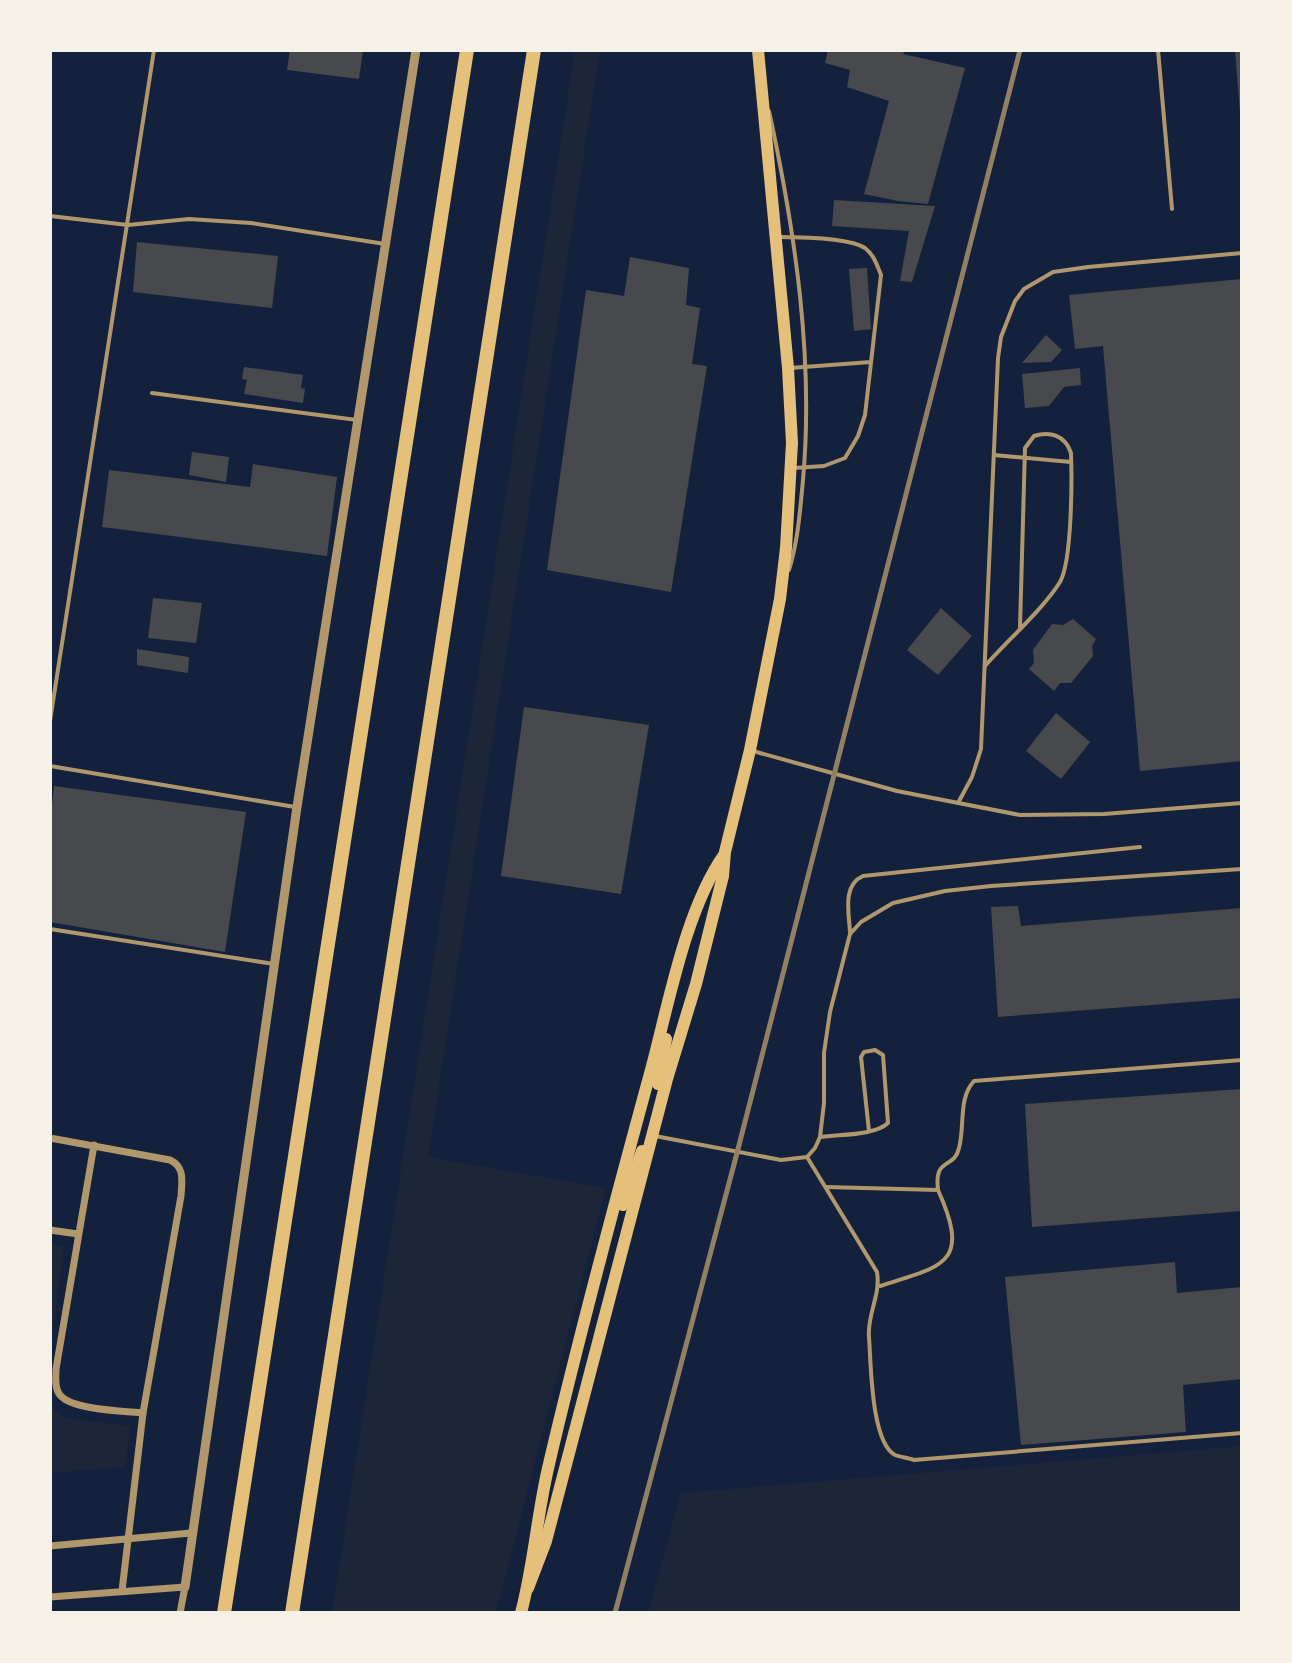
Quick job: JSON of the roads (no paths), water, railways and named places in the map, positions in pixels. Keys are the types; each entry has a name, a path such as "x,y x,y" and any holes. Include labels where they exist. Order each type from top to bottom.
{"highway":[{"path":"224,1613 467,50"},
{"path":"292,1613 534,50"}],"main road":[{"path":"521,1613 546,1541 652,1135 696,984 723,876 725,852 750,750 780,599 797,468 792,443 788,368 758,50"},
{"path":"528,1588 541,1499 592,1291 672,992 702,893 725,852"},
{"path":"592,1291 610,1251 636,1165 652,1135 672,992"}],"street":[{"path":"180,1613 297,807 416,50"},
{"path":"50,1138 170,1160 180,1167 181,1196 143,1413 122,1591"},
{"path":"94,1145 56,1369 59,1394 75,1404 143,1413"},
{"path":"50,1230 78,1234"},
{"path":"50,1546 191,1533"},
{"path":"50,1597 185,1587"}],"lane":[{"path":"50,721 154,50"},
{"path":"1158,50 1172,209"},
{"path":"760,67 791,237 804,367 797,468 824,466 845,458 858,436 865,415 881,275 875,259 864,248 847,243 791,237 776,237"},
{"path":"50,216 128,225 189,219 251,223 387,244"},
{"path":"958,803 972,777 981,749 1001,337 1015,301 1024,289 1053,272 1242,253"},
{"path":"788,368 871,362"},
{"path":"152,393 359,420"},
{"path":"985,666 1053,592 1064,574 1071,462 1069,446 1056,435 1034,436 1028,441 1023,457 1020,627"},
{"path":"993,455 1071,462"},
{"path":"750,750 897,791 1020,815 1242,803"},
{"path":"50,766 297,807"},
{"path":"652,1135 772,1159 807,1157 815,1148 820,1137 824,1103 824,1053 830,1012 850,934 849,890 852,883 863,876 1140,847"},
{"path":"850,934 861,922 893,903 945,891 1242,869"},
{"path":"50,929 276,964"},
{"path":"820,1137 869,1131 882,1129 888,1123 883,1055 875,1050 864,1052 861,1057 869,1131"},
{"path":"879,1286 935,1268 947,1260 951,1229 937,1178 940,1168 958,1153 965,1100 968,1088 974,1081 1242,1060"},
{"path":"807,1157 875,1266 879,1286 868,1329 878,1426 883,1442 894,1454 914,1460 1242,1433"},
{"path":"826,1187 938,1190"}],"railway":[{"path":"615,1613 737,1153 1020,50"}]}
